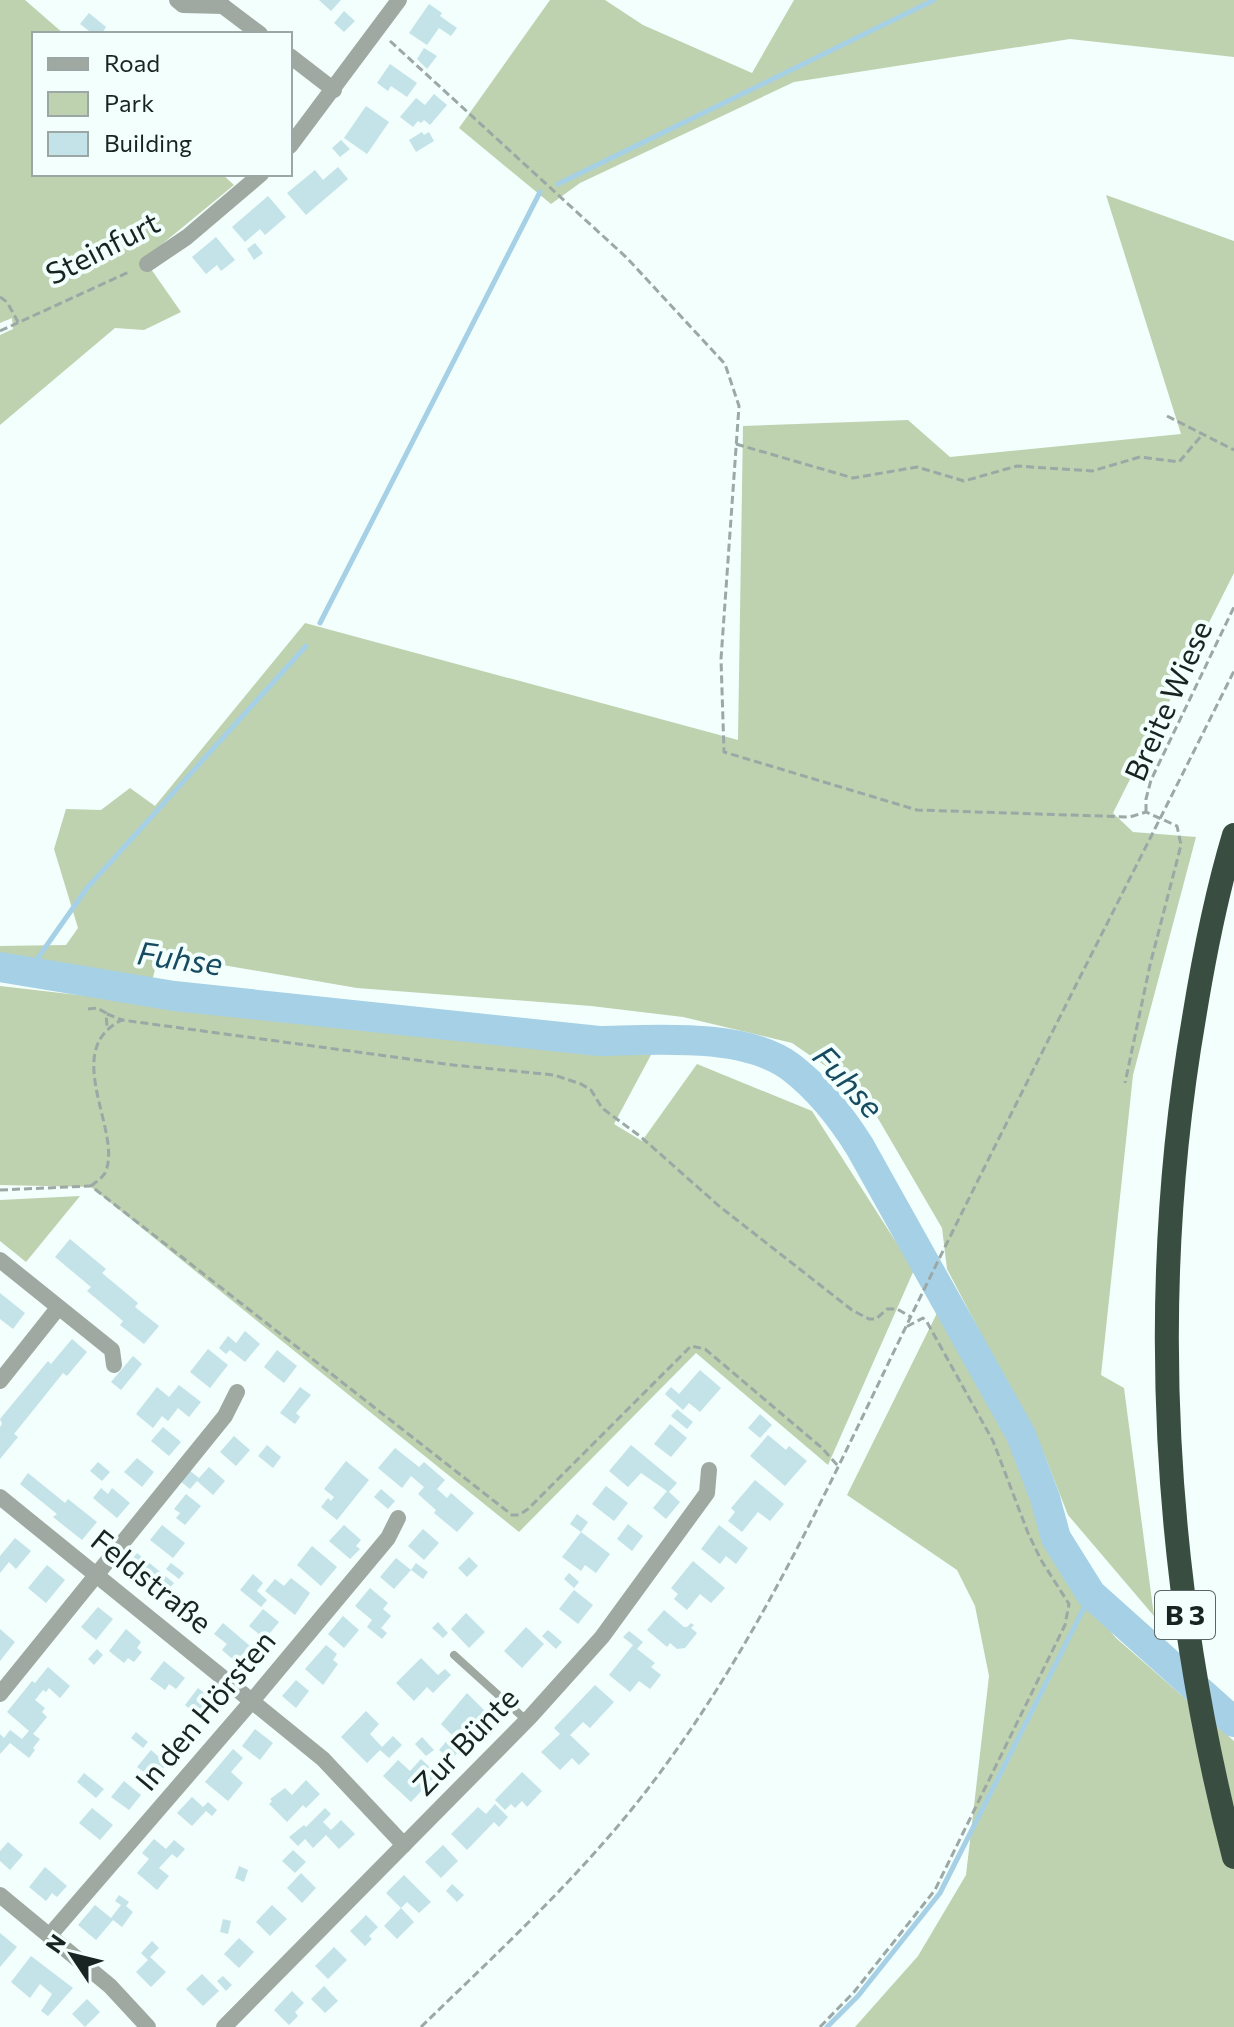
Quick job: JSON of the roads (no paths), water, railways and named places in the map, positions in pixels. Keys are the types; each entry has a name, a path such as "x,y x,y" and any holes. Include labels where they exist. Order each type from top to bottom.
{"highway":[{"name":"B 3","path":"1234,835 1210,929 1182,1088 1170,1221 1167,1369 1170,1450 1185,1615 1216,1786 1234,1857"}],"street":[{"path":"177,0 183,5 219,3 257,32"},
{"path":"292,143 399,0"},
{"path":"292,58 334,90"},
{"name":"Steinfurt","path":"147,264 198,228 259,176"},
{"path":"0,1260 112,1350 114,1365"},
{"path":"0,1381 58,1308"},
{"path":"0,1694 225,1416 237,1392"},
{"name":"Zur Bünte","path":"224,2027 527,1721 602,1637 707,1493 709,1470"},
{"name":"Feldstraße","path":"0,1497 323,1759 404,1845"},
{"name":"In den Hörsten","path":"50,1935 252,1701 388,1538 398,1518"},
{"path":"0,1895 110,1986 148,2027"}],"lane":[{"path":"454,1655 527,1721"}],"waterway":[{"path":"558,184 934,0"},
{"path":"320,623 540,192"},
{"path":"28,972 87,888 306,646"},
{"name":"Fuhse","path":"0,967 174,996 599,1041 725,1043 773,1056 811,1085 846,1125 860,1147 1021,1435 1045,1498 1056,1538 1091,1594 1234,1722"},
{"path":"827,2027 858,1996 940,1893 1091,1594"}]}
